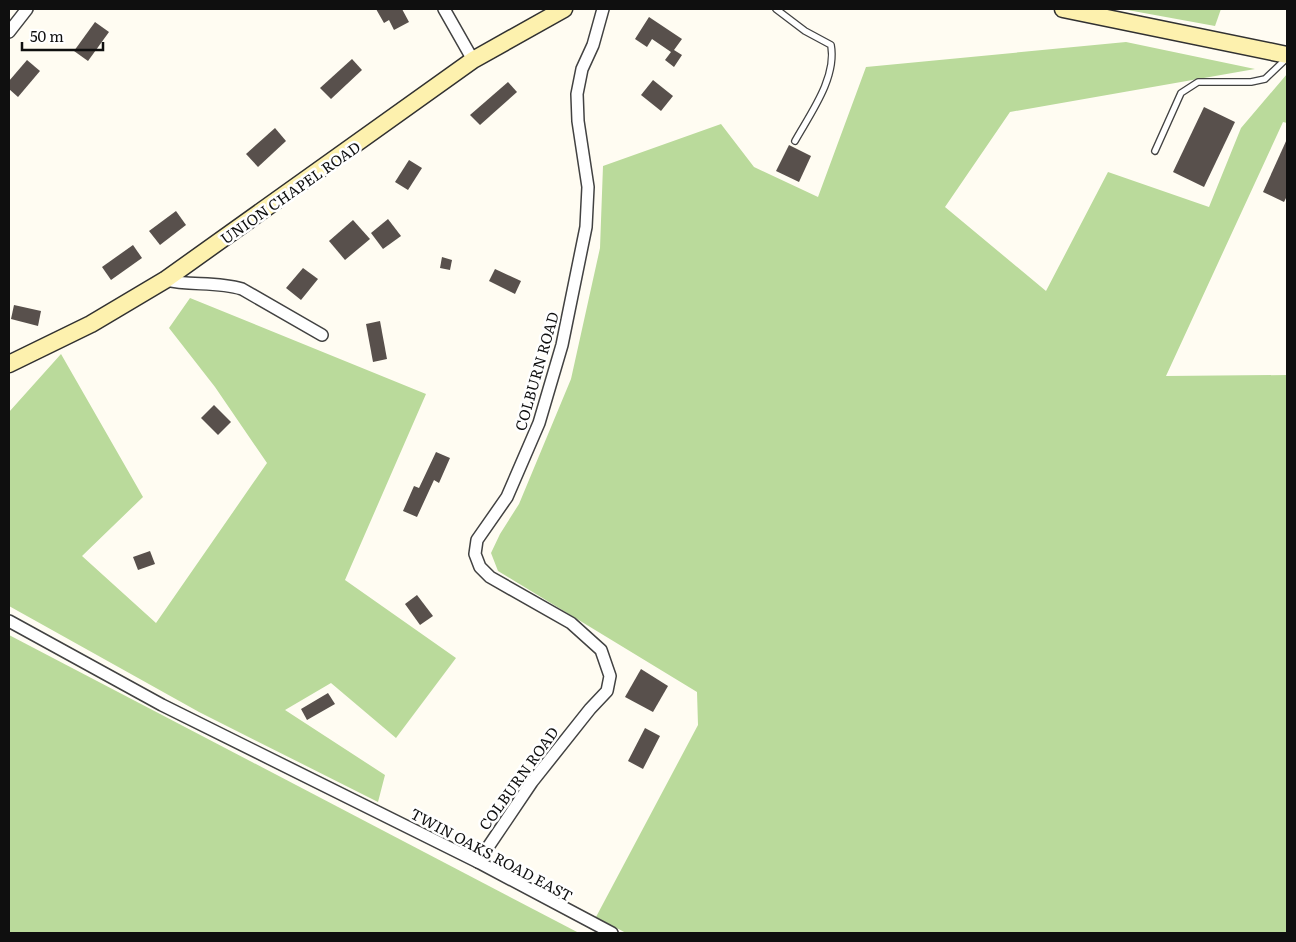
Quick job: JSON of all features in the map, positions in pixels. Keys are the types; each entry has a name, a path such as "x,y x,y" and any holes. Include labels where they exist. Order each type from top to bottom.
{"street":[{"path":"9,32 27,9"},
{"path":"444,9 473,60"},
{"name":"UNION CHAPEL ROAD","path":"9,364 91,324 164,280 473,60 564,9"},
{"name":"COLBURN ROAD","path":"478,862 532,782 590,709 607,691 610,676 601,650 571,623 490,576 480,567 475,554 477,540 507,497 525,460 547,399 562,345 586,227 588,187 578,121 577,94 582,69 593,45 603,9"},
{"path":"1063,9 1287,56"},
{"path":"164,280 183,284 229,285 242,289 322,335"},
{"name":"TWIN OAKS ROAD EAST","path":"9,621 162,705 478,862 612,933"}],"lane":[{"path":"776,9 806,31 831,45 832,62 827,80 795,141"},
{"path":"1154,151 1181,93 1198,82 1251,82 1264,79 1287,56"}],"green space":[{"path":"1122,9 1221,9 1215,26"},
{"path":"1126,42 1255,69 1010,112 945,207 1046,291 1108,172 1209,207 1241,128 1287,74 1287,123 1283,122 1166,376 1287,375 1287,933 626,933 596,917 698,725 697,692 498,571 491,553 500,534 519,504 571,379 600,248 603,166 721,124 754,167 818,197 866,67"},
{"path":"190,298 426,394 345,580 456,658 396,738 331,683 285,710 385,775 378,802 199,712 9,606 9,412 61,354 143,497 82,556 156,623 267,463 215,387 169,328"},
{"path":"9,635 579,933 9,933"}],"building":[{"path":"376,9 402,9 409,22 394,30 389,20 384,23"},
{"path":"649,17 682,39 674,50 682,55 674,67 665,60 671,52 652,39 647,47 635,39"},
{"path":"95,22 109,32 88,61 74,51"},
{"path":"352,59 362,70 331,99 320,88"},
{"path":"27,60 40,71 18,97 9,89 9,81"},
{"path":"653,80 673,96 661,111 641,95"},
{"path":"508,82 517,92 480,125 470,115"},
{"path":"1204,107 1235,122 1204,187 1173,172"},
{"path":"275,128 286,141 258,167 246,154"},
{"path":"1287,139 1287,196 1284,202 1263,192"},
{"path":"789,145 811,156 799,182 776,171"},
{"path":"409,160 422,168 408,190 395,182"},
{"path":"176,211 186,225 160,245 149,231"},
{"path":"388,219 401,236 383,249 371,233"},
{"path":"353,220 370,239 345,260 329,241"},
{"path":"133,245 142,258 111,280 102,267"},
{"path":"442,257 452,260 450,270 440,268"},
{"path":"303,268 318,279 301,300 286,288"},
{"path":"495,269 521,281 515,294 489,281"},
{"path":"14,305 41,311 38,326 11,319"},
{"path":"380,321 387,359 373,362 366,324"},
{"path":"214,405 231,422 218,435 201,418"},
{"path":"436,452 450,458 439,483 434,480 417,517 403,511 414,486 419,488"},
{"path":"150,551 155,564 138,570 133,557"},
{"path":"417,595 433,616 420,625 405,604"},
{"path":"641,669 668,686 653,712 625,697"},
{"path":"328,693 335,704 307,720 301,709"},
{"path":"645,728 660,736 643,769 628,761"}]}
